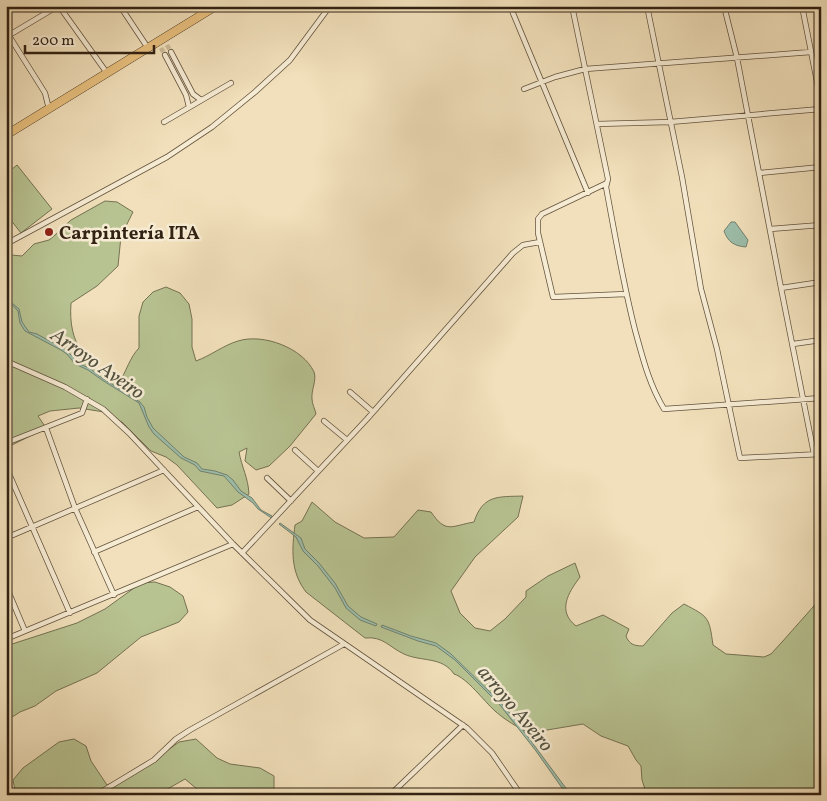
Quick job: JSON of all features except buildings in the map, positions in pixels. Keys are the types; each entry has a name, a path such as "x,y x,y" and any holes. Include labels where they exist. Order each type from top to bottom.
{"main road":[{"path":"6,136 148,48 162,44 213,7"}],"street":[{"path":"49,109 46,93 7,35 59,6 107,73"},
{"path":"120,6 148,48"},
{"path":"6,244 167,157 212,127 256,92 299,51 330,6"},
{"path":"524,6 512,9 588,193"},
{"path":"572,6 608,179 606,188 626,294 648,375 653,390 664,409 821,398"},
{"path":"647,6 701,289 717,349 740,458 821,454"},
{"path":"724,6 737,58 814,454"},
{"path":"802,6 821,102"},
{"path":"171,52 193,94 201,100"},
{"path":"524,89 555,77 585,69 811,52"},
{"path":"165,55 186,95 189,107"},
{"path":"164,122 231,83"},
{"path":"597,124 670,122 821,109"},
{"path":"759,173 821,167"},
{"path":"607,183 542,214 538,219 540,242 554,297 626,294"},
{"path":"770,229 821,225"},
{"path":"242,553 373,412 513,253 523,245 540,242"},
{"path":"781,288 821,282"},
{"path":"793,344 821,340"},
{"path":"6,361 65,386 103,409 121,425 233,544 310,620 463,725 492,753 521,795"},
{"path":"350,392 373,412"},
{"path":"6,443 82,413 87,399"},
{"path":"324,421 347,440"},
{"path":"46,428 75,508 114,594"},
{"path":"295,450 318,471"},
{"path":"6,467 70,613"},
{"path":"6,538 164,470"},
{"path":"267,478 291,500"},
{"path":"94,552 198,507"},
{"path":"6,639 233,544"},
{"path":"6,586 25,631"},
{"path":"96,795 154,760 176,739 190,730 344,644"},
{"path":"390,795 463,725"}],"shaded area":[{"path":"17,165 52,209 21,233 6,214 6,174"},
{"path":"105,201 117,202 133,212 121,236 118,266 97,286 71,303 72,330 76,341 88,360 97,368 119,383 139,348 139,316 143,302 153,292 166,287 180,293 189,304 192,319 192,347 196,361 238,341 259,339 281,344 292,350 309,363 314,372 312,403 316,414 290,446 269,466 256,470 245,461 247,448 239,452 249,494 232,505 217,508 177,465 166,457 151,451 122,422 109,417 104,412 79,408 50,411 38,416 46,428 6,448 6,257 11,255 22,256 34,244 49,240 71,220"},
{"path":"731,222 735,222 748,240 746,247 738,246 727,238 724,231"},
{"path":"6,298 19,309 22,322 29,332 37,334 66,350 80,364 91,369 140,402 153,428 184,457 197,463 202,469 227,475 241,491 252,498 261,510 272,516 273,519 258,509 238,492 224,476 200,471 195,465 181,458 154,434 139,403 88,370 75,364 61,350 25,331 20,323 18,311"},
{"path":"523,496 518,517 475,557 451,591 460,613 475,628 490,631 505,619 526,597 526,591 548,576 575,563 580,577 566,602 567,614 570,620 576,626 603,615 629,629 626,636 627,639 630,643 637,646 643,646 672,613 684,604 703,615 709,623 713,645 726,654 764,657 771,654 821,598 821,795 647,795 642,780 641,766 628,746 601,736 583,724 529,733 525,731 499,714 470,685 444,664 404,654 377,639 365,638 306,592 297,576 293,560 295,525 302,521 312,502 335,522 364,538 394,537 418,510 431,512 441,523 450,527 474,522 482,506 493,499"},
{"path":"280,523 301,538 305,549 335,583 348,606 361,617 377,624 376,626 360,620 346,608 335,588 318,566 303,551 296,537"},
{"path":"155,582 170,587 183,596 188,612 179,622 141,637 97,673 56,691 35,706 20,712 6,721 6,646 77,623 105,609 141,583"},
{"path":"382,625 436,643 451,654 514,718 571,795 567,795 500,705 455,660 436,646 381,627"},
{"path":"74,739 86,746 91,761 107,785 141,770 179,742 196,739 217,758 230,764 260,768 274,776 274,790 272,795 200,795 197,789 185,779 157,795 16,795 13,780 23,768 59,742"}],"tunnel":[{"path":"167,45 171,52"},
{"path":"161,48 165,55"}],"place":[{"name":"Carpintería ITA","path":"49,232"}],"water label":[{"name":"Arroyo Aveiro","path":"98,363"},
{"name":"arroyo Aveiro","path":"516,708"}]}
